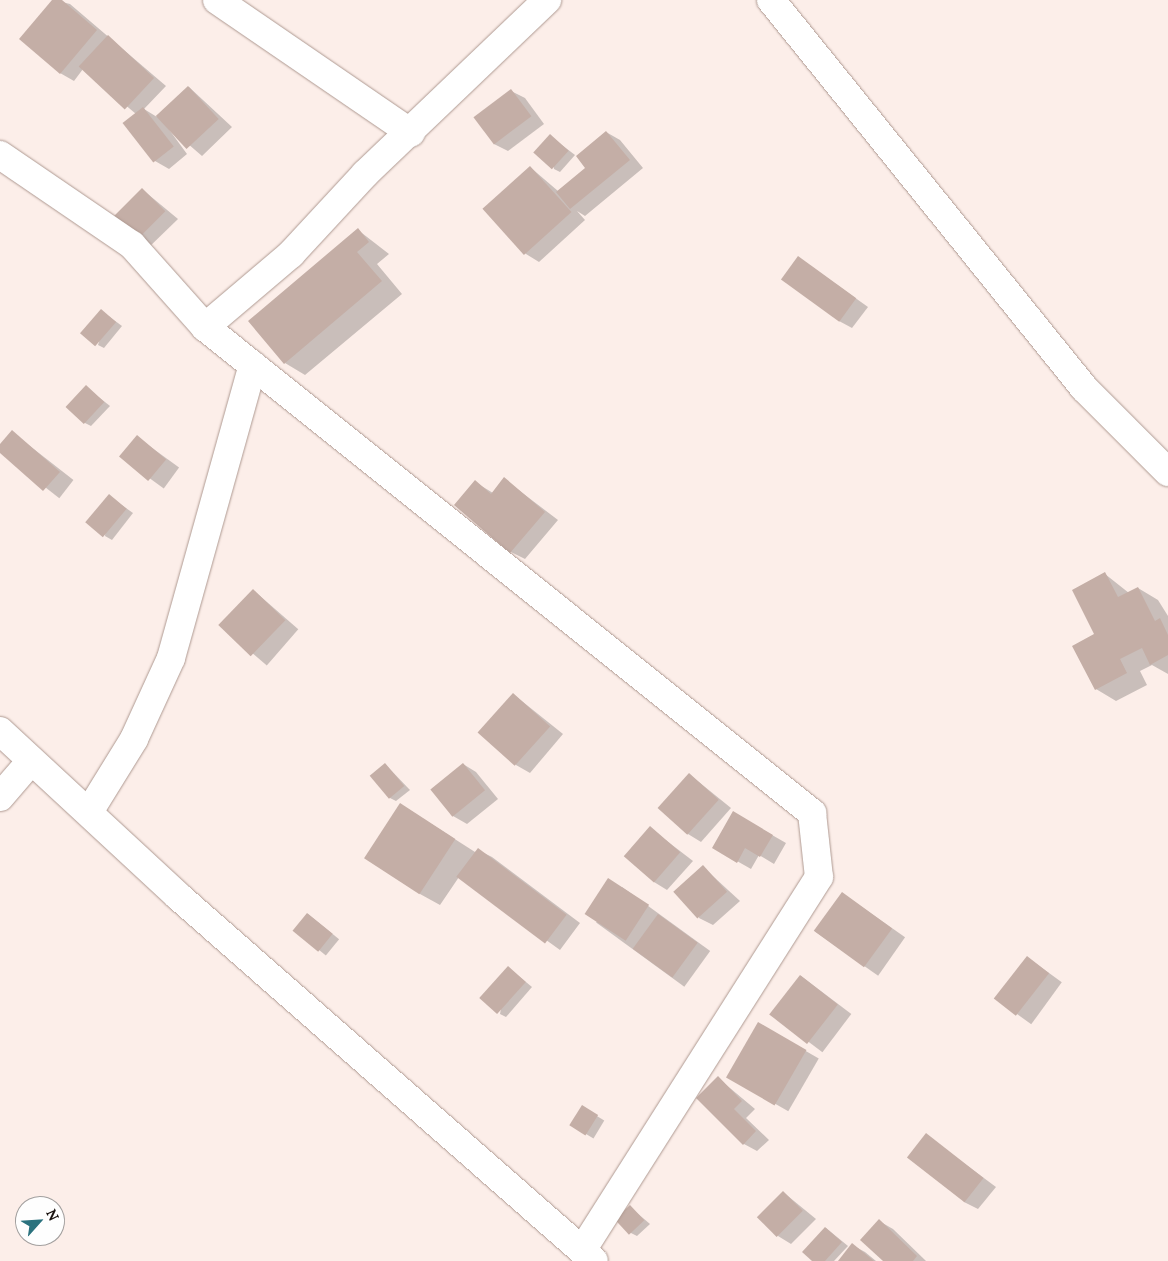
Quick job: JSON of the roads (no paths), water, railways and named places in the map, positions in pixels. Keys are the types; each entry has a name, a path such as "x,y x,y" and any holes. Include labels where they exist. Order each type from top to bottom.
{"street":[{"path":"218,0 410,133"},
{"path":"205,327 291,254 410,133 547,0"},
{"path":"771,0 1084,388 1168,472"},
{"path":"0,155 132,246 205,327 812,813 819,877 588,1256 178,896 0,731"},
{"path":"89,812 134,739 171,658 253,366"},
{"path":"0,797 31,761"}]}
